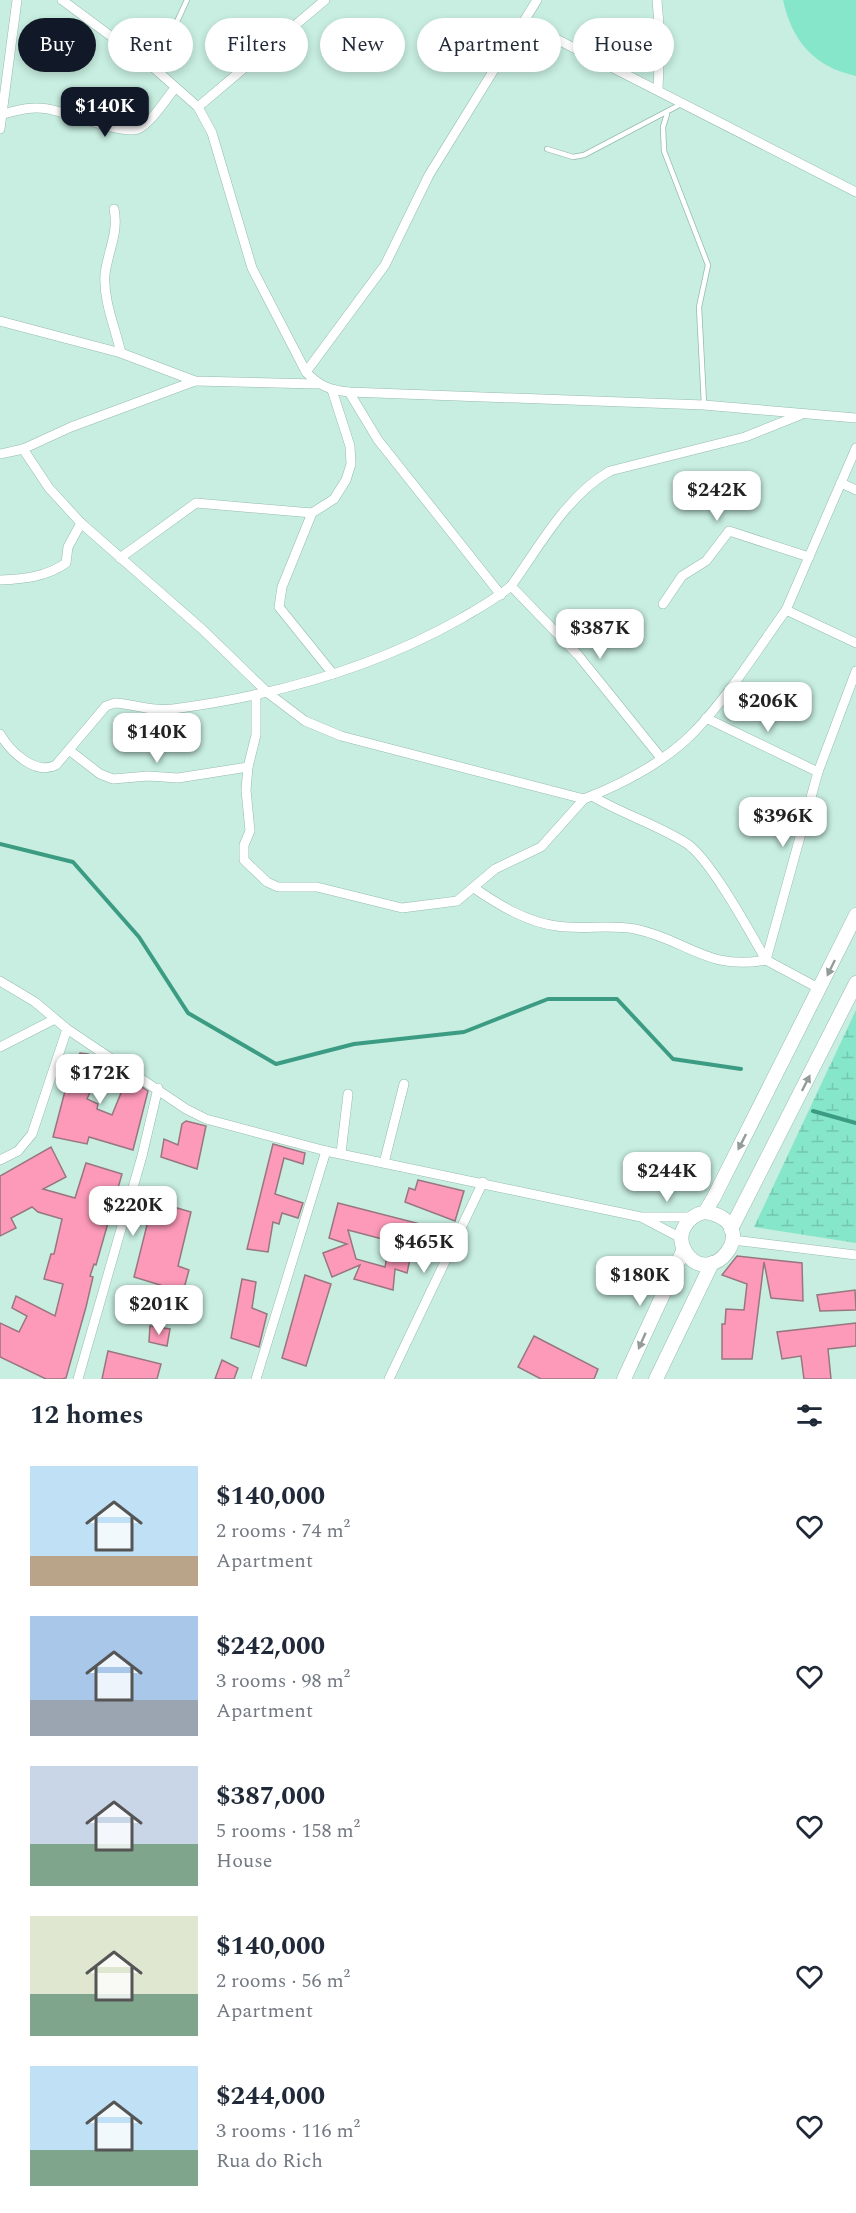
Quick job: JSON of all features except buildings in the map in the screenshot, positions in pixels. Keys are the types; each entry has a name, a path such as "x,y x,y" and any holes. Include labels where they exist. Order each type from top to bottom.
{"main road":[{"path":"624,1379 682,1244 682,1230 699,1215 820,989 856,915"},
{"path":"656,1379 712,1263 726,1255 732,1234 856,983"},
{"path":"699,1215 716,1214 725,1220 732,1234"},
{"path":"682,1244 696,1261 712,1263"}],"street":[{"path":"0,129 17,0"},
{"path":"62,0 108,34"},
{"path":"198,107 325,0"},
{"path":"528,18 537,0"},
{"path":"657,0 660,37 658,90"},
{"path":"561,41 856,192"},
{"path":"158,72 198,107 212,133 252,268 306,372 317,384"},
{"path":"306,372 384,265 429,175 494,72"},
{"path":"3,114 29,108 47,109 123,130 137,129 146,123 175,88"},
{"path":"114,209 116,227 107,264 105,289 121,353"},
{"path":"0,321 121,353 195,381 317,384 332,390 349,392 704,405 856,418"},
{"path":"0,454 23,449 71,427 195,381"},
{"path":"332,390 350,446 351,464 346,480 334,499 312,513 282,588 279,608 333,674"},
{"path":"349,392 378,440 501,595"},
{"path":"0,734 16,754 40,768 49,768 56,765 101,711 115,703 172,710 268,693 359,666 438,631 501,595 511,586 568,506 598,478 610,471 746,437 802,414"},
{"path":"256,694 256,735 248,767 246,789 250,831 244,845 244,860 267,882 278,886 317,887 402,908 457,901 495,869 541,847 588,798 613,787 661,758 694,733 786,610 856,448"},
{"path":"23,449 49,488 81,523 203,630 268,693 305,721 341,736 588,798 657,827 695,850 726,893 766,960 820,989"},
{"path":"841,483 856,490"},
{"path":"120,558 196,503 312,513"},
{"path":"0,580 48,573 61,566 66,562 68,547 81,523"},
{"path":"663,604 682,576 706,561 729,531 809,557"},
{"path":"511,586 578,655 661,758"},
{"path":"786,610 856,643"},
{"path":"766,960 818,772 856,671"},
{"path":"706,718 818,772"},
{"path":"69,750 100,774 113,779 148,776 178,778 248,767"},
{"path":"474,888 511,911 555,926 634,929 666,938 714,960 730,963 766,960"},
{"path":"0,981 34,1002 67,1029 158,1088 186,1109 206,1119 326,1150 641,1217 699,1215"},
{"path":"0,1047 55,1019"},
{"path":"0,1160 18,1151 32,1134 67,1029"},
{"path":"384,1163 404,1084"},
{"path":"78,1379 142,1156 158,1088"},
{"path":"341,1153 348,1094"},
{"path":"256,1379 326,1150"},
{"path":"389,1379 483,1182"},
{"path":"641,1217 682,1244"},
{"path":"732,1234 856,1255"}],"lane":[{"path":"179,18 187,0"},
{"path":"548,149 573,157 584,155 667,114 683,103"},
{"path":"667,114 663,127 664,151 708,265 699,307 704,405"}],"green space":[{"path":"783,0 856,0 856,76 828,66 807,50 792,28"},
{"path":"856,1010 856,1243 754,1227"}],"waterway":[{"path":"0,844 73,862 139,937 188,1013 276,1064 354,1044 464,1032 548,999 617,999 673,1059 741,1069"},
{"path":"813,1111 856,1123"}]}
